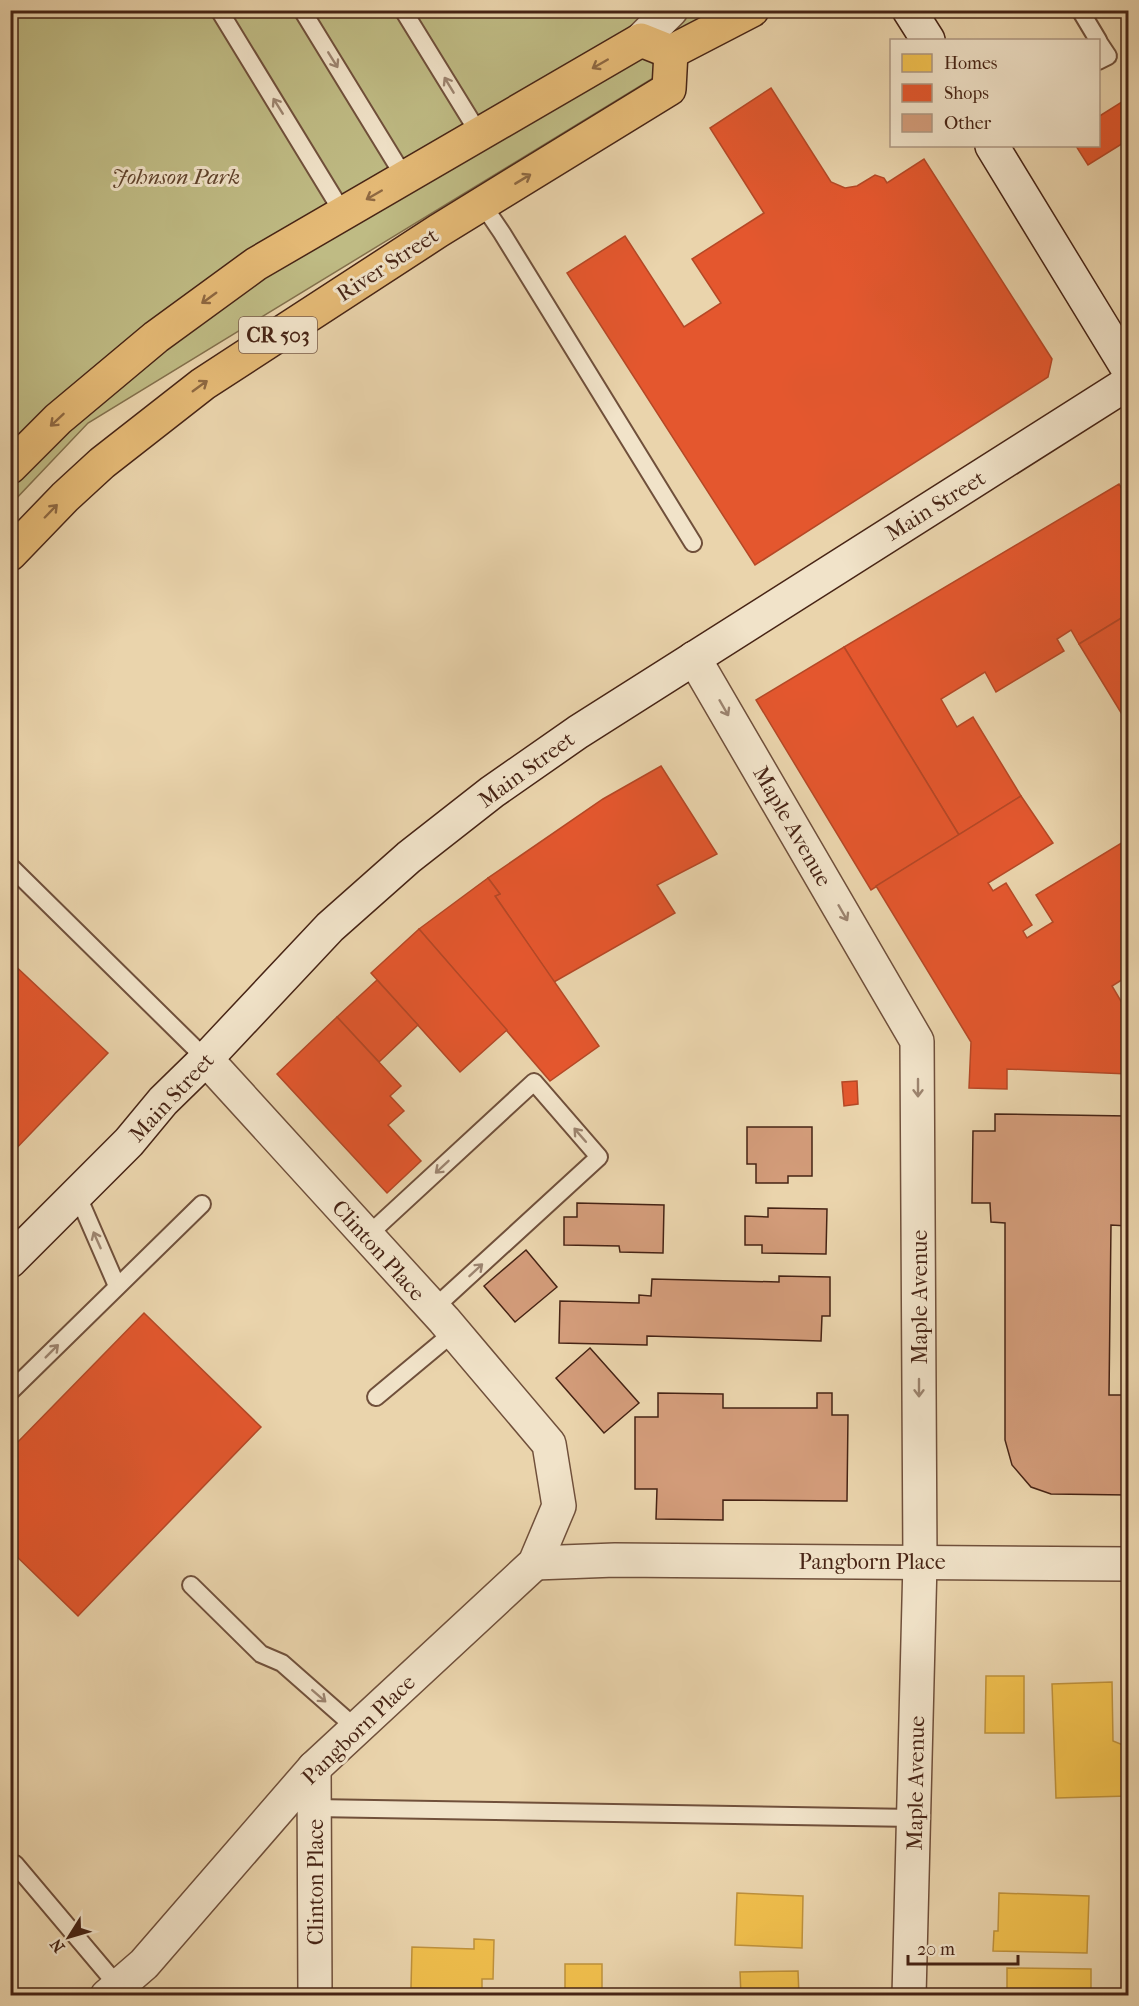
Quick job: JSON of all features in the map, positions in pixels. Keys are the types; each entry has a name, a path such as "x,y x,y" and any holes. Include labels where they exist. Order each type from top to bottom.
{"main road":[{"path":"10,467 58,419 156,337 256,264 641,40 671,52 752,10"},
{"name":"River Street","path":"10,554 65,497 95,470 194,390 438,231 669,89 671,52"}],"street":[{"path":"641,40 671,10"},
{"path":"909,10 927,39"},
{"path":"993,147 1128,369"},
{"name":"Main Street","path":"10,1261 129,1142 163,1101 206,1059 330,927 409,857 492,792 578,732 1128,383"},
{"name":"Maple Avenue","path":"694,658 917,1041 920,1562 909,1995"},
{"name":"Clinton Place","path":"206,1059 444,1321 549,1444"},
{"name":"Pangborn Place","path":"112,1991 144,1964 314,1768 535,1563 559,1506 549,1444"},
{"name":"Pangborn Place","path":"535,1563 615,1560 1128,1564"},
{"name":"Clinton Place","path":"314,1768 315,1995"}],"lane":[{"path":"219,10 344,213"},
{"path":"302,10 405,178"},
{"path":"404,10 480,135"},
{"path":"1080,10 1097,39"},
{"path":"1100,44 1108,56 1100,61"},
{"path":"483,205 693,543"},
{"path":"10,866 206,1059"},
{"path":"367,1236 534,1082 599,1157 444,1321 376,1398"},
{"path":"77,1194 117,1286"},
{"path":"10,1392 202,1204"},
{"path":"191,1585 261,1654 282,1663 357,1729"},
{"path":"314,1808 914,1818"},
{"path":"12,1867 112,1991"}],"green space":[{"name":"Johnson Park","path":"11,11 763,11 88,423 11,504"}],"building: Homes":[{"path":"986,1676 1024,1676 1024,1733 985,1733"},
{"path":"1112,1682 1113,1741 1128,1747 1128,1796 1056,1798 1052,1684"},
{"path":"737,1893 803,1896 802,1948 735,1945"},
{"path":"999,1893 1089,1896 1087,1953 993,1951 994,1931 998,1931"},
{"path":"474,1939 494,1940 493,1979 482,1979 482,1990 411,1988 412,1947 474,1949"},
{"path":"565,1964 602,1964 602,1996 565,1996"},
{"path":"1007,1968 1091,1969 1091,1996 1007,1996"},
{"path":"798,1971 799,1996 741,1996 740,1972"}],"building: Shops":[{"path":"771,88 831,182 845,188 857,186 875,175 884,178 887,183 924,159 1052,359 1048,377 755,565 567,273 625,236 684,327 721,303 692,259 764,213 710,128"},
{"path":"1128,98 1128,140 1088,165 1077,147 1100,147 1100,116"},
{"path":"1119,484 1128,499 1128,614 1079,644 1071,630 1057,639 1064,651 996,692 985,672 941,699 957,727 973,717 1021,796 959,835 844,647"},
{"path":"1128,614 1128,724 1079,644"},
{"path":"844,647 959,835 871,890 756,700"},
{"path":"661,766 717,854 657,885 675,913 554,982 495,896 500,894 488,878 603,799"},
{"path":"1021,796 1053,843 988,883 993,891 1006,883 1032,925 1023,931 1027,938 1053,922 1036,895 1128,839 1128,976 1112,986 1128,1013 1128,1074 1007,1069 1007,1089 969,1088 971,1042 876,886"},
{"path":"488,878 500,894 495,896 599,1046 550,1081 419,929"},
{"path":"419,929 507,1030 460,1072 371,973"},
{"path":"10,961 108,1053 10,1155"},
{"path":"377,980 418,1025 379,1062 337,1017"},
{"path":"337,1017 401,1086 390,1096 404,1111 388,1125 421,1161 387,1193 277,1074"},
{"path":"857,1081 858,1104 844,1106 842,1082"},
{"path":"144,1313 261,1427 78,1616 10,1550 10,1450"}],"building: Other":[{"path":"995,1114 1128,1116 1128,1226 1111,1225 1109,1395 1128,1395 1128,1495 1051,1494 1031,1487 1012,1465 1005,1440 1005,1223 991,1222 990,1203 972,1203 973,1131 995,1131"},
{"path":"747,1127 812,1127 812,1176 788,1176 788,1183 756,1183 756,1164 747,1164"},
{"path":"577,1203 664,1205 663,1253 620,1252 619,1246 564,1245 564,1217 577,1217"},
{"path":"768,1208 827,1209 826,1254 762,1253 762,1245 745,1245 745,1216 768,1217"},
{"path":"526,1250 557,1287 515,1322 484,1286"},
{"path":"779,1276 830,1277 830,1316 822,1316 821,1341 647,1336 647,1345 559,1343 560,1301 639,1303 639,1295 651,1296 652,1279 779,1282"},
{"path":"590,1348 639,1403 604,1433 556,1378"},
{"path":"658,1393 723,1394 723,1408 817,1408 817,1393 832,1393 832,1415 848,1415 847,1501 723,1500 723,1520 656,1519 657,1489 635,1489 635,1417 658,1417"}]}
